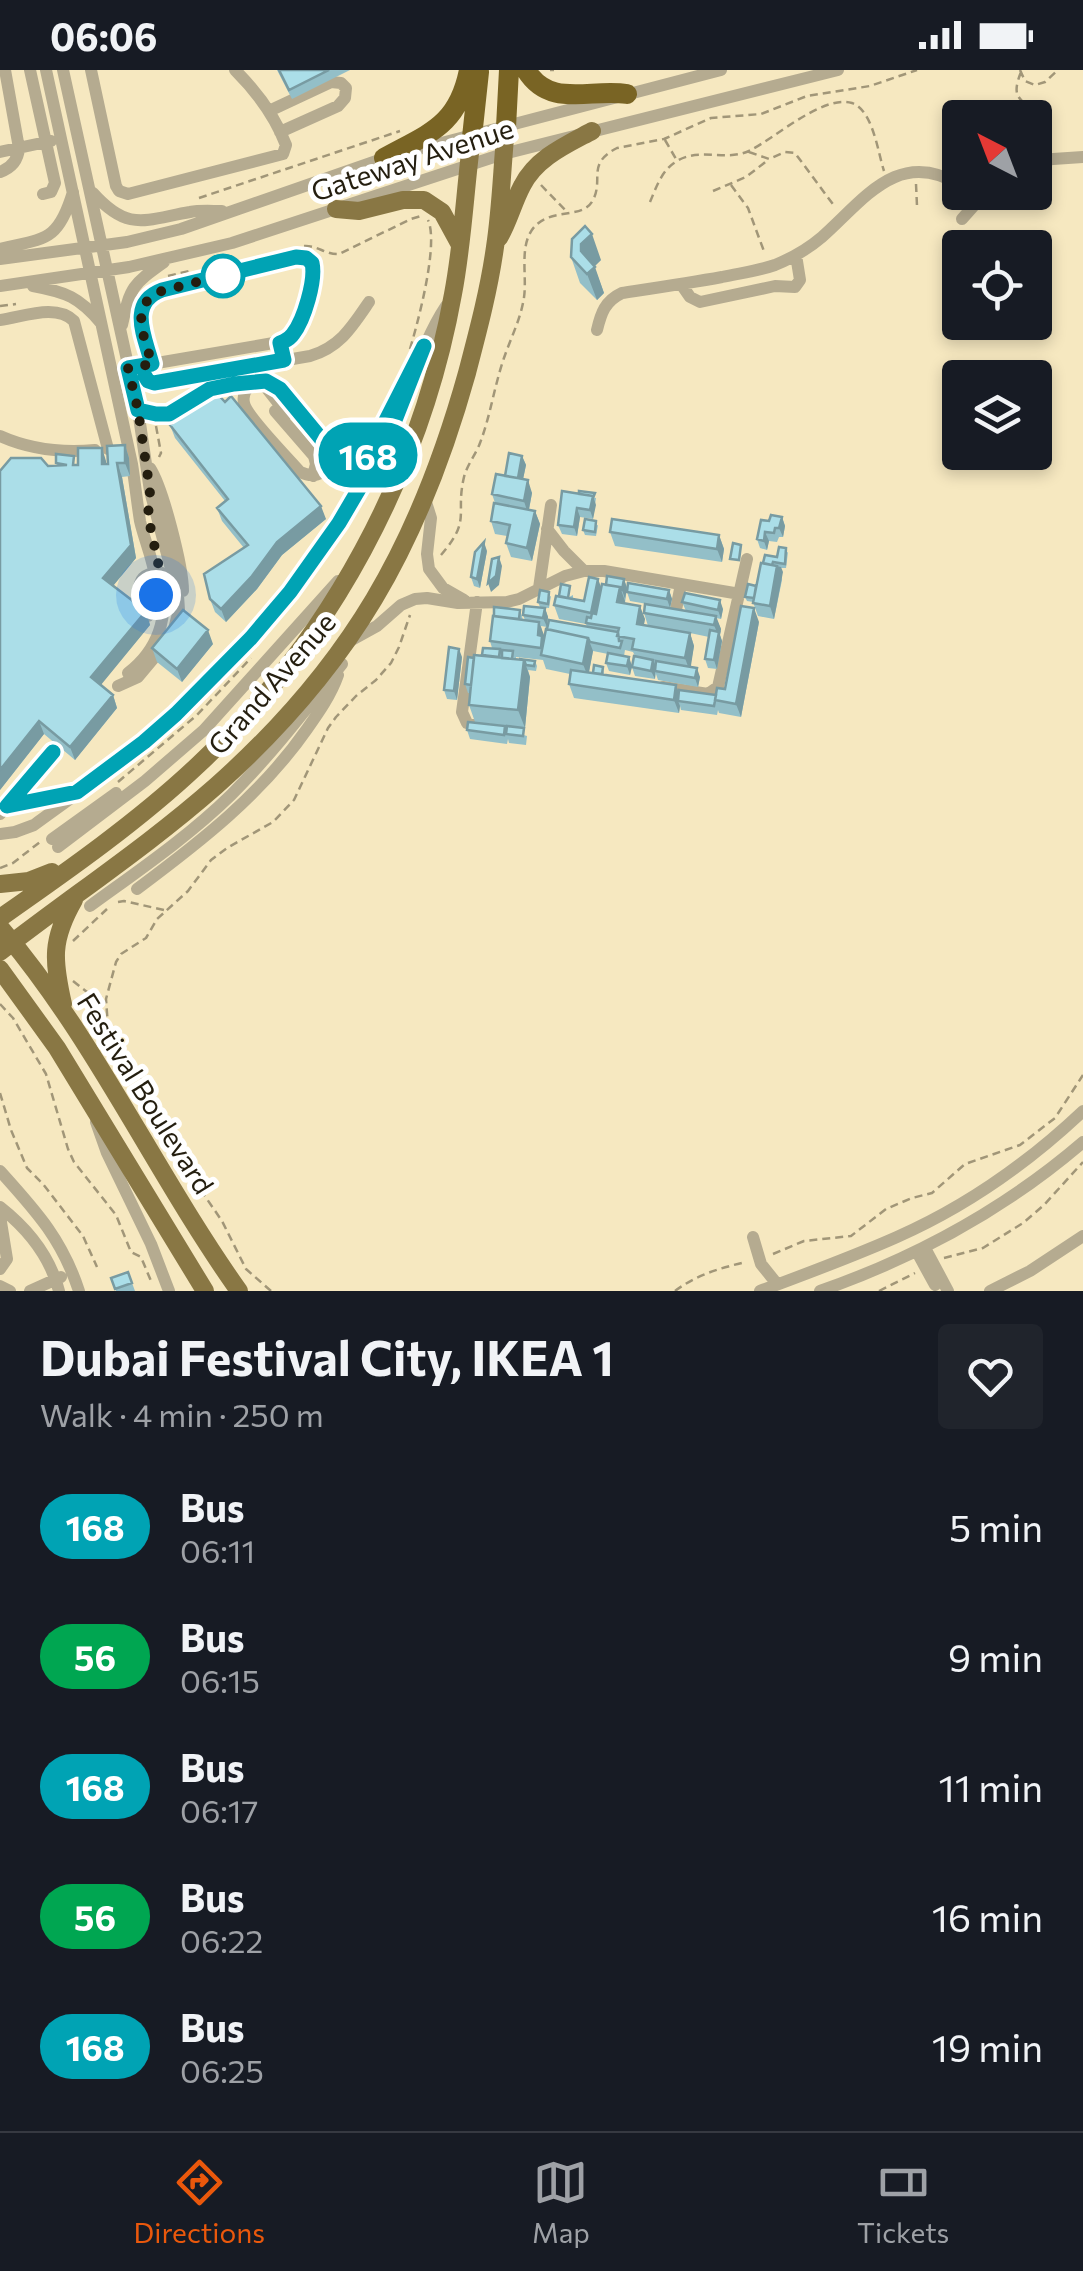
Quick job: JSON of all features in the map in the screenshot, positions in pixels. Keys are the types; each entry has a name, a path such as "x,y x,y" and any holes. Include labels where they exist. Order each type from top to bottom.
{"highway":[{"path":"384,158 446,121 461,100 470,70"},
{"path":"472,136 479,70"},
{"path":"506,127 509,70"},
{"path":"526,70 540,86 554,93 627,94"}],"main road":[{"name":"Grand Avenue","path":"4,940 84,900 218,783 345,650 391,572 442,453 480,324 496,243 506,127"},
{"path":"496,243 530,173 550,155 592,131"},
{"name":"Grand Avenue","path":"0,918 166,794 230,734 313,632 359,556 397,479 428,394 453,295 472,136"},
{"path":"336,209 359,211 403,200 424,200 442,212 460,245"},
{"path":"0,884 29,881 76,863"},
{"path":"66,1014 56,972 55,946 60,927 84,900"},
{"name":"Festival Boulevard","path":"4,940 66,1014 239,1291"},
{"name":"Festival Boulevard","path":"0,969 92,1105 205,1291"},
{"path":"0,992 28,1006"}],"street":[{"path":"0,172 12,166 19,148 5,70"},
{"path":"30,70 54,184 51,192 43,194"},
{"path":"46,70 86,248 84,274"},
{"path":"63,70 120,332 146,380 154,383 310,356 330,348 348,334 369,302"},
{"path":"91,70 116,186 128,194 280,156 286,146 269,111 234,70"},
{"name":"Gateway Avenue","path":"0,259 101,246 181,230 384,158 722,70"},
{"name":"Gateway Avenue","path":"0,286 106,271 250,238 503,154 838,70"},
{"path":"269,111 330,82 346,88 346,98 338,106 280,132"},
{"path":"77,131 103,126"},
{"path":"0,152 62,139"},
{"path":"1052,158 1083,157"},
{"path":"597,330 604,308 617,295 770,266 796,255 820,238 886,180 915,173 942,177"},
{"path":"0,249 34,242 53,232 66,214 74,190"},
{"path":"90,190 112,212 138,221 192,211 235,211"},
{"path":"962,219 968,210"},
{"path":"71,250 80,261 102,324 135,444 158,483 182,572 183,590"},
{"path":"681,284 690,297 700,302 775,286 795,287 800,280 796,255"},
{"path":"128,673 161,630 165,602 140,521 135,444 144,302 152,294 264,265 304,257 312,263 308,296 296,330 289,338 280,343 141,365"},
{"path":"120,332 131,290 168,259"},
{"path":"20,284 72,296 102,324"},
{"path":"138,410 169,414 210,389 259,381 271,383 337,458 350,462 367,456 453,295"},
{"path":"0,320 54,312 68,315 76,326 108,449"},
{"path":"280,343 284,360"},
{"path":"0,834 34,825 144,742 236,656 290,592 339,523 386,443 424,346"},
{"path":"86,366 110,361"},
{"path":"259,381 248,386 244,395 246,408 300,472 313,476 328,468 332,452"},
{"path":"259,381 300,432"},
{"path":"275,411 314,456 313,476"},
{"path":"0,436 25,445 79,452 135,444"},
{"path":"118,686 142,673 169,639 178,618 178,595 145,462"},
{"path":"148,616 156,595 157,572 148,516 150,491"},
{"path":"425,499 431,523 429,569 443,588 472,601"},
{"path":"539,588 550,505"},
{"path":"546,529 584,571"},
{"path":"56,843 146,781 204,730 359,556"},
{"path":"648,684 704,694 716,690 746,559"},
{"path":"135,886 196,845 267,779 326,701 336,683 345,650 402,605 433,598 458,603 507,602 584,571 740,594"},
{"path":"138,595 142,577 157,572"},
{"path":"675,615 681,584"},
{"path":"472,601 462,712 470,725 491,728"},
{"path":"4,810 53,752"},
{"path":"4,810 77,792"},
{"path":"92,1105 107,1153 167,1284"},
{"path":"760,1291 931,1221 1018,1165 1083,1111"},
{"path":"820,1291 921,1250 997,1207 1083,1142"},
{"path":"2,1179 54,1235 78,1291"},
{"path":"0,1207 32,1236 52,1286"},
{"path":"0,1216 7,1260 0,1270"},
{"path":"2,1240 32,1236"},
{"path":"753,1236 760,1259 777,1284"},
{"path":"990,1291 1030,1271 1083,1236"},
{"path":"921,1250 948,1291"},
{"path":"930,1265 939,1291"},
{"path":"30,1291 52,1286 72,1271"},
{"path":"0,1286 10,1291"}],"path":[{"path":"429,569 454,540 461,523 464,476 482,436 524,301 528,237 542,220 584,209 594,200 599,164 610,151 664,139 706,120 761,114 802,97 870,86 917,70"},
{"path":"1020,71 1026,82 1035,85 1058,70"},
{"path":"1019,100 1016,92 1020,71"},
{"path":"650,202 662,175 677,161 698,154 748,152 804,116 850,102 867,115 886,180"},
{"path":"194,199 410,127"},
{"path":"664,139 677,161"},
{"path":"748,152 769,159"},
{"path":"713,191 746,177 769,159 795,152 842,218"},
{"path":"530,173 568,213"},
{"path":"915,173 917,206"},
{"path":"731,185 752,216 770,266"},
{"path":"304,246 339,254 416,216 429,221 426,280 407,358"},
{"path":"162,277 189,272"},
{"path":"271,1291 246,1269 222,1221 174,1151 152,1091 116,1047 108,1027 106,999 118,958 125,950 146,938 157,919 184,896 211,860 274,822 294,800 328,728 390,663 415,599"},
{"path":"68,948 118,902 166,910"},
{"path":"71,978 80,988 106,999"},
{"path":"0,1004 13,1018 46,1074 74,1162 116,1215 131,1252 141,1257 151,1282 167,1284"},
{"path":"674,1291 713,1270 760,1259 804,1240 851,1236 886,1209 932,1193 966,1164 1020,1145 1054,1118 1083,1075"},
{"path":"0,1093 27,1168 83,1236 98,1267"},
{"path":"879,1291 952,1255 983,1248 1013,1230 1044,1205 1083,1162"}],"building":[{"path":"279,70 329,70 289,90"},
{"path":"585,226 592,234 581,244 581,251 595,267 587,274 571,257 572,239"},
{"path":"213,389 225,402 231,396 321,506 277,542 221,609 210,599 204,574 248,545 217,508 228,499 170,425"},
{"path":"125,445 125,463 117,463 131,545 103,578 146,611 91,677 113,695 70,747 39,721 0,770 0,471 11,458 41,458 48,466 67,465 56,463 56,454 74,456 73,465 78,465 78,448 102,448 102,464 108,464 107,446"},
{"path":"509,453 522,456 518,478 505,476"},
{"path":"496,474 528,480 524,501 492,494"},
{"path":"562,491 593,496 590,510 577,508 574,527 558,525"},
{"path":"494,503 535,511 527,548 506,543 510,525 491,521"},
{"path":"771,515 782,517 779,528 774,533 765,532 764,541 757,539 761,520 769,521"},
{"path":"585,519 596,521 595,532 583,530"},
{"path":"612,519 719,535 717,549 610,532"},
{"path":"484,542 477,579 471,577 475,552"},
{"path":"733,543 741,545 739,560 730,559"},
{"path":"779,547 786,548 785,564 763,563 765,555 777,557"},
{"path":"499,557 496,576 488,583 492,559"},
{"path":"761,563 777,566 770,606 753,603"},
{"path":"607,576 624,579 622,590 606,585"},
{"path":"589,577 598,579 591,613 554,605 556,596 584,601"},
{"path":"628,583 669,590 667,599 627,592"},
{"path":"561,584 570,586 568,598 559,596"},
{"path":"602,584 620,587 617,602 640,606 637,624 690,633 685,658 632,649 634,639 617,636 619,628 586,623 587,617 596,614"},
{"path":"748,584 756,586 754,598 745,597"},
{"path":"540,590 549,592 548,604 538,602"},
{"path":"685,593 720,600 718,610 682,602"},
{"path":"645,604 716,616 714,625 644,613"},
{"path":"524,606 545,608 543,618 523,615"},
{"path":"741,606 754,608 736,704 715,700 717,688 725,689"},
{"path":"494,607 520,610 519,619 494,616"},
{"path":"183,610 208,630 177,669 152,648"},
{"path":"493,616 539,622 541,648 490,641"},
{"path":"549,620 618,632 620,648 547,629"},
{"path":"546,629 588,638 583,664 541,655"},
{"path":"710,630 719,632 714,660 705,659"},
{"path":"449,647 459,649 454,691 444,690"},
{"path":"483,648 500,649 499,657 482,655"},
{"path":"502,650 513,651 512,659 502,658"},
{"path":"608,653 629,657 627,666 606,663"},
{"path":"474,655 524,660 518,710 469,705"},
{"path":"634,656 653,660 651,671 632,667"},
{"path":"468,657 474,658 471,685 465,684"},
{"path":"656,661 697,668 695,678 655,671"},
{"path":"594,665 603,667 602,674 593,673"},
{"path":"571,670 676,685 674,700 569,684"},
{"path":"679,690 716,695 714,706 678,701"},
{"path":"468,722 505,726 504,735 467,730"},
{"path":"507,726 524,728 523,736 506,734"},
{"path":"128,1272 132,1283 115,1289 111,1278"}],"bus line":[{"name":"168","path":"53,752 7,806 77,792 111,768 206,686 266,622 316,558 386,443 424,346 370,452 356,462 337,458 280,389 266,381 210,389 169,414 138,410 128,368 152,364 140,318 142,307 152,294 304,257 312,263 313,274 296,330 280,343 284,360 154,383 145,376"}],"route":[{"path":"156,595 155,573 160,572 148,516 150,491 138,410 128,368 152,364 140,318 148,298 228,274 223,276"}]}
